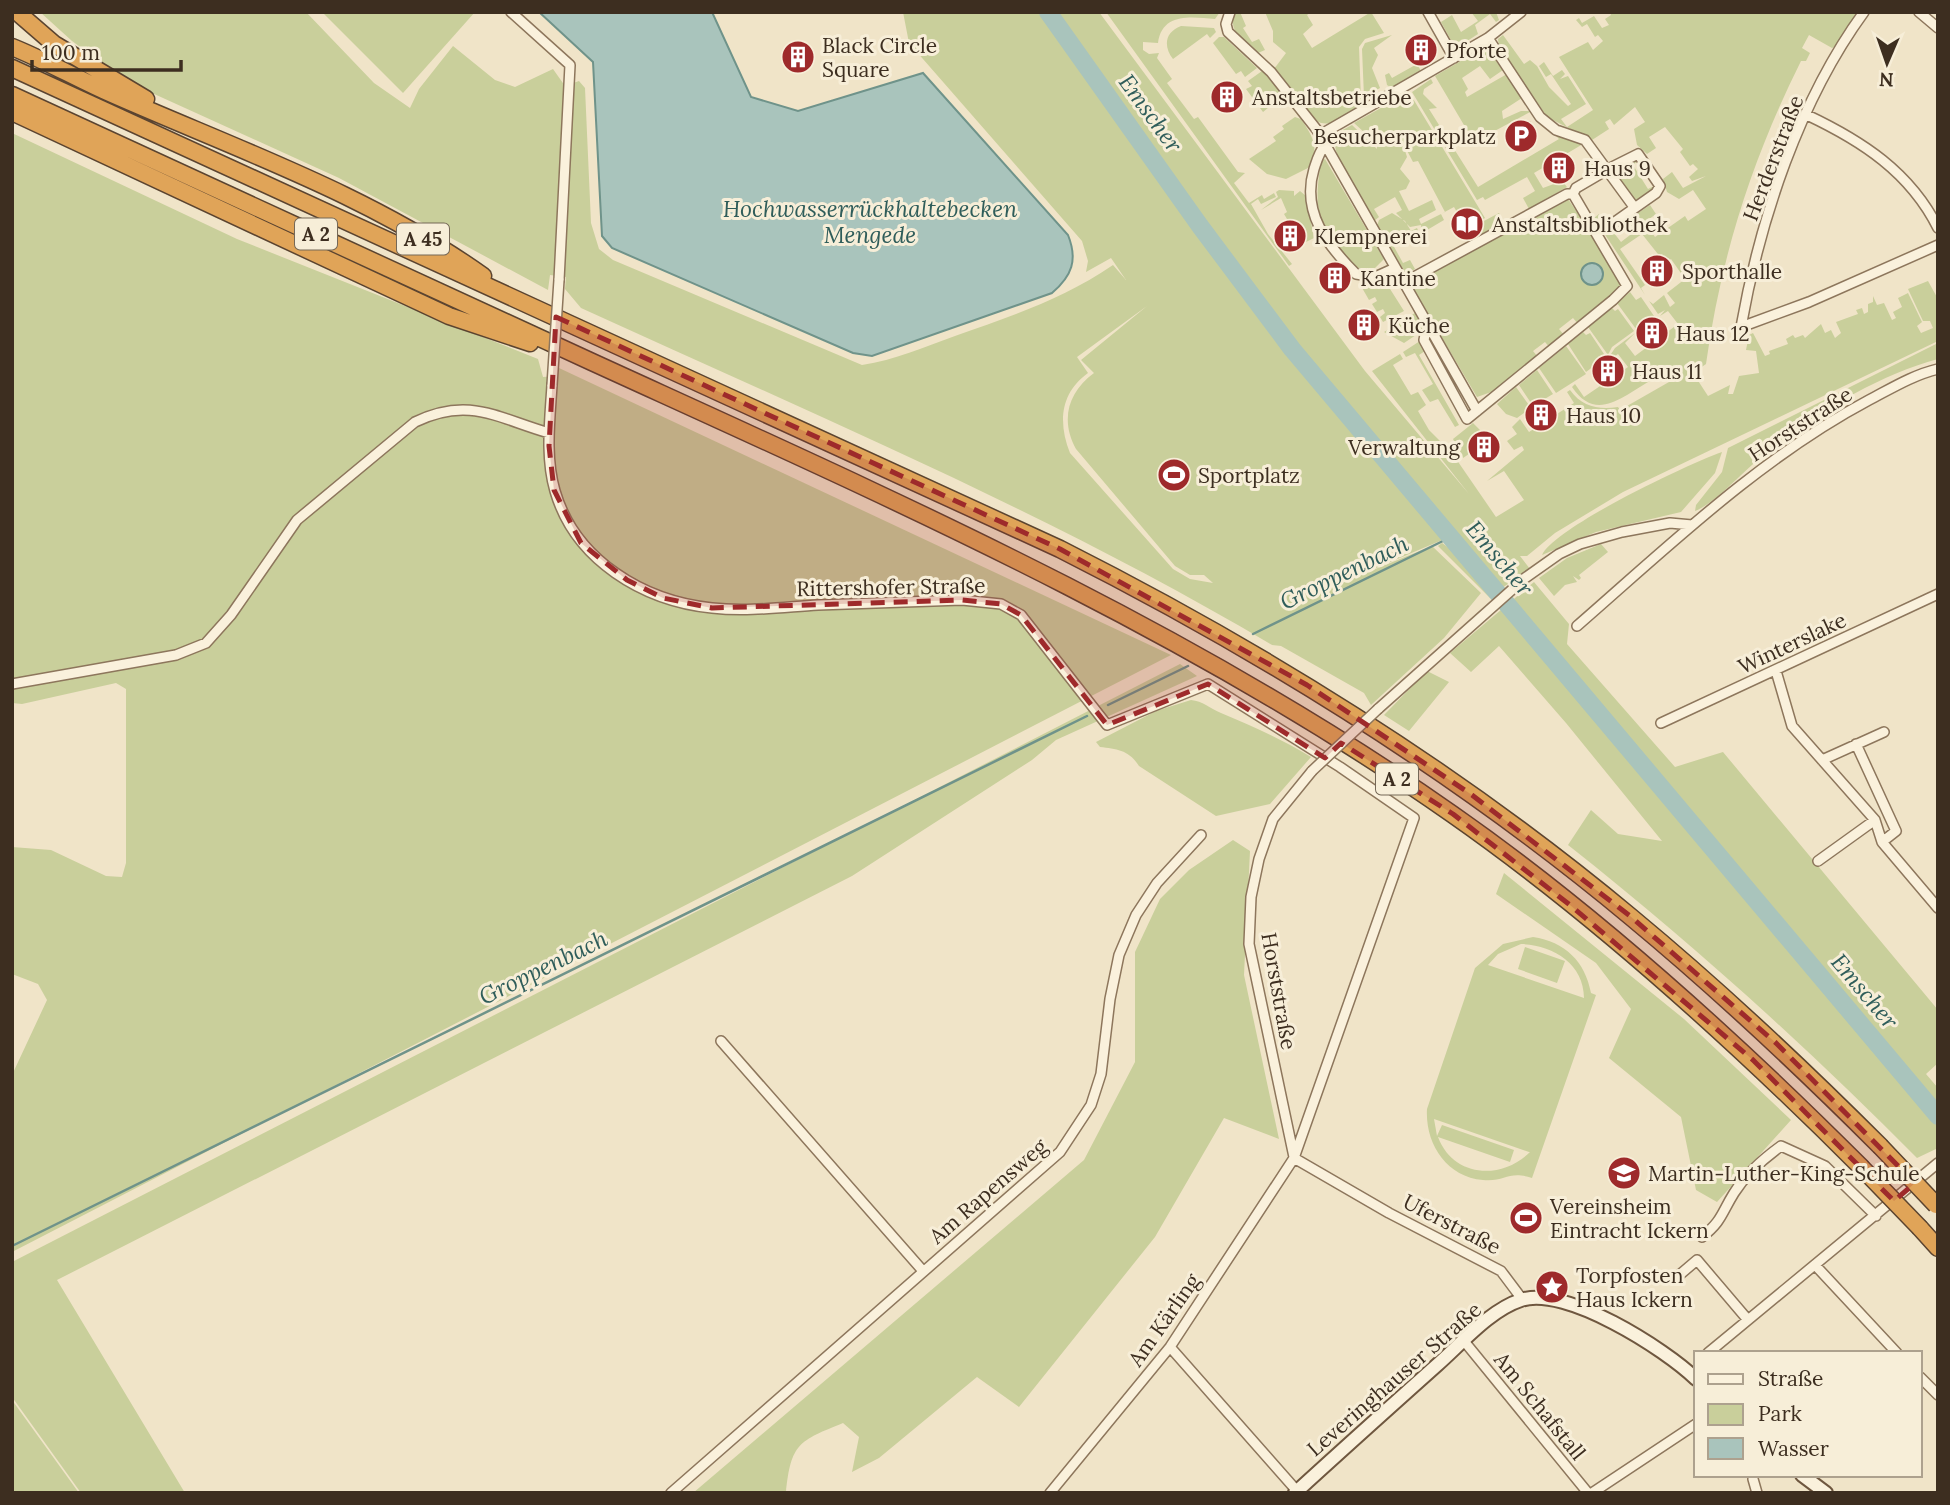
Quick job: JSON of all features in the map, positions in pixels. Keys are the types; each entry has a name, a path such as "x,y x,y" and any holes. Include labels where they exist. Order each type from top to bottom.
{"highway":[{"path":"17,12 54,44 174,119"},
{"path":"12,47 114,95 174,119"},
{"name":"A 2","path":"12,68 1060,549 1134,586 1307,685 1472,795 1630,916 1776,1043 1937,1206"},
{"name":"A 2","path":"12,95 867,486 1065,587 1290,710 1453,814 1570,905 1753,1060 1938,1248"},
{"path":"12,112 449,316 592,362"},
{"name":"A 45","path":"174,119 329,188 457,257 514,297"}],"main road":[{"path":"1522,1299 1553,1298 1577,1306 1693,1370"},
{"name":"Leveringhauser Straße","path":"1296,1492 1464,1340 1522,1299"},
{"path":"1805,1477 1826,1493"}],"street":[{"name":"Rittershofer Straße","path":"511,12 570,65 549,433 554,490 564,515 581,543 602,563 663,598 712,608 962,600 1001,604 1021,615 1107,725 1208,684 1340,767 1414,818 1405,845"},
{"path":"1230,12 1226,24 1231,36 1271,72 1320,135 1477,411 1626,288 1627,280 1573,194"},
{"path":"1428,12 1454,58"},
{"path":"1500,12 1507,23"},
{"path":"1320,135 1488,38 1521,12"},
{"name":"Herderstraße","path":"1864,12 1836,56 1784,168 1761,236 1741,327 1809,302 1938,245"},
{"path":"1919,12 1938,28"},
{"path":"1488,38 1540,117 1556,130 1586,140 1604,171 1634,207"},
{"path":"1807,115 1855,140 1900,174 1922,200 1938,228"},
{"path":"1325,145 1310,180 1311,207 1318,225 1356,274 1375,276 1395,268"},
{"path":"1573,194 1576,188 1632,155 1641,156 1659,189 1612,224"},
{"path":"1403,283 1567,194 1573,194"},
{"name":"Horststraße","path":"1577,626 1692,525 1780,454 1843,414 1903,382 1938,369"},
{"path":"12,684 176,655 205,643 231,615 297,520 415,422 438,411 460,408 485,411 549,433"},
{"name":"Horststraße","path":"1294,1158 1249,944 1251,897 1259,859 1273,819 1312,771 1378,709 1525,578 1559,554 1592,540 1670,523 1692,525"},
{"name":"Winterslake","path":"1661,723 1938,594"},
{"path":"1776,671 1789,720 1875,820 1882,842 1938,908"},
{"path":"1822,760 1884,732"},
{"path":"1856,744 1896,831 1882,842"},
{"path":"1818,861 1875,820"},
{"name":"Am Rapensweg","path":"671,1493 1060,1152 1091,1105 1101,1074 1117,966 1136,915 1157,883 1201,835"},
{"name":"Horststraße","path":"1294,1158 1405,845"},
{"name":"Am Rapensweg","path":"721,1041 923,1271"},
{"path":"1702,1237 1719,1223 1735,1192 1762,1159 1781,1146 1825,1166 1876,1216"},
{"name":"Uferstraße","path":"1294,1158 1389,1213 1501,1271 1522,1299"},
{"name":"Am Kärling","path":"1050,1493 1170,1347 1294,1158"},
{"path":"1711,1351 1938,1163"},
{"path":"1677,1277 1696,1260 1748,1320"},
{"path":"1815,1265 1895,1351"},
{"name":"Am Schafstall","path":"1464,1340 1590,1493"},
{"path":"1170,1347 1296,1492"},
{"path":"1922,1379 1938,1395"},
{"path":"1590,1493 1694,1425"},
{"path":"1753,1479 1757,1493"}],"highlighted area":[{"path":"556,317 1060,549 1307,685 1472,795 1630,916 1776,1043 1915,1183 1894,1201 1753,1060 1570,905 1453,814 1341,743 1325,758 1208,684 1107,725 1021,615 1001,604 962,600 712,608 663,598 627,580 581,543 554,490 549,446"}],"green space":[{"path":"40,12 306,12 374,83 410,108 419,89 453,46 495,80 515,87 553,69 565,86 579,81 585,88 591,223 599,249 613,260 862,365 909,353 1017,314 1075,288 1113,265 1126,280 1111,258 1086,272 1088,261 1082,241 909,43 903,12 1099,12 1365,371 1469,494 1372,371 1400,354 1403,359 1393,365 1411,395 1418,392 1426,405 1418,411 1429,430 1452,453 1496,517 1524,500 1504,471 1487,481 1524,450 1522,446 1514,450 1507,441 1517,434 1512,427 1520,419 1529,432 1574,403 1567,392 1570,390 1585,404 1604,408 1618,407 1620,410 1669,382 1656,365 1645,372 1650,381 1620,399 1600,405 1581,398 1572,387 1575,384 1584,397 1628,367 1618,354 1611,359 1609,357 1615,348 1635,333 1625,343 1635,356 1678,324 1668,311 1660,316 1665,310 1658,314 1649,301 1653,304 1664,295 1670,307 1675,303 1667,293 1685,279 1671,259 1665,263 1642,234 1620,249 1645,285 1641,288 1645,295 1594,218 1599,214 1621,242 1634,232 1626,221 1650,205 1656,214 1645,222 1655,237 1685,216 1688,221 1706,209 1693,190 1679,199 1667,192 1663,179 1672,172 1683,188 1706,176 1692,181 1689,177 1698,169 1693,164 1690,166 1680,152 1683,149 1665,127 1649,137 1656,148 1647,154 1637,145 1634,129 1645,122 1635,107 1614,125 1610,119 1605,122 1609,129 1592,140 1547,117 1499,46 1498,39 1503,35 1524,64 1530,60 1537,66 1549,87 1568,106 1571,104 1551,74 1546,77 1539,66 1544,62 1553,76 1562,70 1565,74 1560,79 1568,76 1586,104 1561,119 1567,127 1593,110 1559,57 1588,42 1593,50 1603,41 1598,35 1595,37 1587,24 1582,27 1576,20 1579,18 1582,23 1594,16 1602,28 1609,25 1605,19 1611,15 1610,12 1857,12 1836,46 1832,48 1809,35 1802,48 1810,53 1806,61 1801,61 1783,98 1753,171 1741,209 1720,285 1706,364 1693,373 1708,396 1730,385 1728,394 1733,394 1739,376 1759,373 1756,351 1746,350 1749,335 1753,333 1765,356 1770,354 1769,351 1788,344 1786,339 1793,335 1795,338 1803,335 1805,338 1821,324 1825,333 1831,330 1835,338 1841,333 1836,322 1858,314 1856,310 1862,308 1864,314 1868,312 1868,304 1873,302 1873,296 1877,305 1884,303 1892,320 1896,318 1893,312 1902,307 1898,298 1908,293 1922,322 1917,326 1921,333 1933,328 1930,321 1923,321 1908,289 1928,281 1938,299 1938,341 1623,492 1555,533 1527,556 1520,556 1530,569 1502,588 1454,535 1336,585 1432,546 1481,593 1444,638 1371,705 1364,693 1104,552 844,427 581,308 565,289 566,277 550,275 548,290 339,178 130,83 72,41","holes":["1147,306 1081,360 1094,373 1078,389 1069,407 1068,428 1076,449 1175,566 1190,575 1204,575 1213,583 1190,579 1173,569 1070,453 1066,442 1063,420 1067,399 1088,373 1077,357"]},
{"path":"322,12 475,12 403,93"},
{"path":"1106,12 1220,12 1215,19 1188,18 1172,21 1165,26 1158,43 1143,42 1143,50 1149,54 1159,53 1157,58 1172,79 1167,83 1194,119 1198,117 1238,172 1245,173 1234,183 1249,203 1262,195 1264,199 1274,193 1276,197 1261,204 1258,199 1251,204 1268,234 1292,264 1289,266"},
{"path":"1236,12 1240,12 1246,26 1243,28 1252,42 1259,39 1265,50 1258,53 1238,36 1233,25"},
{"path":"1265,12 1311,12 1307,15 1313,25 1303,34 1312,48 1371,12 1384,33 1365,39 1359,47 1361,100 1353,111 1334,122 1321,123 1315,120 1274,69 1286,53 1273,42 1273,31"},
{"path":"1471,12 1496,12 1499,20 1496,22 1490,14 1475,25 1478,34 1461,45 1453,44 1441,22 1452,15 1461,32 1478,21"},
{"path":"1181,26 1214,28 1216,32 1210,38 1207,34 1173,59 1167,40 1172,32"},
{"path":"1392,35 1374,48 1378,55 1372,68 1380,88 1364,97 1362,49 1365,43"},
{"path":"1219,37 1224,37 1257,68 1245,77 1241,71 1236,74 1213,43"},
{"path":"1485,47 1503,70 1490,79 1480,66 1462,78 1468,89 1465,92 1467,97 1507,74 1522,98 1502,111 1503,119 1521,111 1532,111 1474,142 1435,76"},
{"path":"1417,64 1421,71 1393,89 1387,85 1385,75 1389,73 1392,78"},
{"path":"1262,71 1284,95 1263,112 1246,89 1252,86 1248,81"},
{"path":"1431,79 1433,83 1424,89 1423,94 1437,108 1429,109 1478,187 1559,139 1554,134 1582,145 1534,173 1543,188 1562,181 1567,187 1529,209 1523,198 1535,191 1527,177 1485,200 1483,197 1477,200 1412,92"},
{"path":"1409,92 1485,218 1478,222 1470,208 1458,214 1454,207 1445,212 1418,161 1413,162 1402,141 1407,157 1400,169 1410,181 1406,189 1399,191 1409,211 1432,200 1436,210 1419,219 1421,224 1441,214 1444,220 1422,233 1421,225 1410,227 1396,213 1402,210 1395,197 1374,209 1379,217 1374,221 1347,176 1336,151 1335,141 1337,133 1352,125 1377,149 1377,144 1354,123 1395,100 1397,103"},
{"path":"1295,117 1301,119 1314,144 1314,155 1308,168 1286,179 1267,174 1249,159 1276,141 1273,137"},
{"path":"12,133 237,239 538,359 543,377 557,376 559,368 1171,655 12,1252 12,1075 47,1000 38,984 12,974 12,847 51,850 106,876 122,877 126,863 126,689 116,683 22,704 12,703"},
{"path":"1585,147 1600,168 1590,174 1583,163 1591,158"},
{"path":"1634,158 1639,160 1633,165 1648,189 1656,185 1655,189 1637,202 1616,173 1617,168"},
{"path":"1325,159 1384,259 1372,271 1354,267 1321,219 1318,181 1321,161"},
{"path":"1294,191 1294,196 1300,191 1306,196 1314,238 1302,244 1284,214 1287,212 1281,198 1261,210 1278,197 1276,192"},
{"path":"1568,199 1621,277 1622,288 1578,324 1573,318 1559,329 1564,335 1550,348 1545,342 1533,351 1538,357 1497,390 1477,397 1410,284 1519,225 1523,231 1527,228 1524,223"},
{"path":"1392,213 1405,221 1411,231 1417,228 1421,237 1413,241 1410,235 1393,245 1403,263 1410,260 1415,269 1406,274 1377,226 1379,220"},
{"path":"1499,213 1504,222 1472,240 1467,230"},
{"path":"1385,281 1404,311 1383,322 1380,317 1385,313 1383,309 1377,312 1372,304 1377,301 1375,297 1369,300 1361,286"},
{"path":"1630,292 1636,300 1641,297 1654,316 1636,329 1617,303"},
{"path":"1612,308 1615,311 1618,309 1634,331 1612,347 1608,355 1588,327"},
{"path":"1415,313 1423,327 1422,331 1404,343 1384,332"},
{"path":"1583,332 1586,335 1590,333 1606,357 1586,372 1568,344"},
{"path":"1420,341 1425,351 1419,355 1459,425 1455,427 1438,399 1430,402 1422,390 1433,384 1415,353 1406,357 1403,352"},
{"path":"1938,343 1938,359 1892,375 1825,411 1784,439 1712,501 1695,511 1696,505 1722,472 1728,448"},
{"path":"1566,346 1586,374 1556,393 1539,368"},
{"path":"1537,370 1553,394 1533,406 1519,385"},
{"path":"1516,387 1531,408 1517,418 1506,414 1497,404"},
{"path":"1473,423 1485,435 1467,449 1469,454 1463,458 1453,439"},
{"path":"1722,452 1715,473 1681,512 1596,532 1542,555 1552,543 1596,513 1654,482"},
{"path":"1442,543 1493,596 1490,598 1438,546"},
{"path":"1601,544 1608,552 1579,575 1579,580 1573,576 1577,582 1565,585 1554,596 1539,578 1567,558"},
{"path":"1534,582 1569,624 1567,644 1675,767 1723,752 1938,1010 1938,1063 1926,1074 1938,1088 1938,1148 1917,1158 1833,1075 1747,996 1659,919 1568,845 1591,810 1618,834 1662,841 1499,646 1471,672 1450,653"},
{"path":"1180,664 1197,676 1056,740 1032,760 852,876 57,1280 185,1493 81,1493 12,1397 12,1262"},
{"path":"1427,671 1449,682 1409,731 1384,715"},
{"path":"1191,700 1267,733 1311,757 1270,804 1216,816 1139,766 1127,753 1100,747 1096,742 1156,711"},
{"path":"1233,840 1250,851 1244,975 1279,1139 1224,1118 1155,1237 1019,1407 977,1377 879,1458 852,1472 859,1437 843,1423 816,1434 800,1446 791,1464 786,1493 693,1493 1084,1160 1135,1062 1135,952 1160,899 1189,870"},
{"path":"1504,873 1684,1019 1791,1120 1717,1202 1696,1190 1681,1117 1609,1058 1631,1009 1596,963 1496,894"},
{"path":"1533,937 1555,943 1572,955 1584,971 1591,993 1596,995 1532,1178 1517,1175 1483,1180 1458,1172 1440,1156 1430,1134 1427,1109 1475,968 1503,944","holes":["1521,944 1544,948 1564,958 1579,975 1584,998 1488,965 1498,954","1434,1119 1529,1152 1530,1152 1506,1168 1492,1171 1466,1167 1445,1150 1438,1137 1510,1162 1514,1150 1442,1125 1437,1136"]},
{"path":"1525,947 1565,961 1557,983 1518,969"},
{"path":"12,1400 79,1493 12,1493"}],"water":[{"name":"Hochwasserrückhaltebecken Mengede","path":"539,12 712,12 751,97 798,111 923,73 1068,235 1073,260 1068,274 1052,293 872,356 853,353 612,248 602,236 593,62"},
{"path":"1592,263 1600,266 1603,274 1600,282 1592,285 1584,282 1581,274 1584,266"}],"waterway":[{"name":"Emscher","path":"1048,12 1200,226 1292,349 1938,1116"},
{"name":"Groppenbach","path":"1253,634 1449,538"},
{"name":"Groppenbach","path":"1108,705 1188,666"},
{"name":"Groppenbach","path":"12,1246 1087,716"}],"place":[{"name":"Pforte","path":"1421,50"},
{"name":"Black Circle Square","path":"798,57"},
{"name":"Anstaltsbetriebe","path":"1227,97"},
{"name":"Besucherparkplatz","path":"1521,136"},
{"name":"Haus 9","path":"1559,168"},
{"name":"Anstaltsbibliothek","path":"1467,224"},
{"name":"Klempnerei","path":"1290,236"},
{"name":"Sporthalle","path":"1657,271"},
{"name":"Kantine","path":"1335,278"},
{"name":"Küche","path":"1364,325"},
{"name":"Haus 12","path":"1652,333"},
{"name":"Haus 11","path":"1608,371"},
{"name":"Haus 10","path":"1541,415"},
{"name":"Verwaltung","path":"1484,447"},
{"name":"Sportplatz","path":"1174,475"},
{"name":"Martin-Luther-King-Schule","path":"1624,1173"},
{"name":"Vereinsheim Eintracht Ickern","path":"1526,1218"},
{"name":"Torpfosten Haus Ickern","path":"1552,1287"}]}
